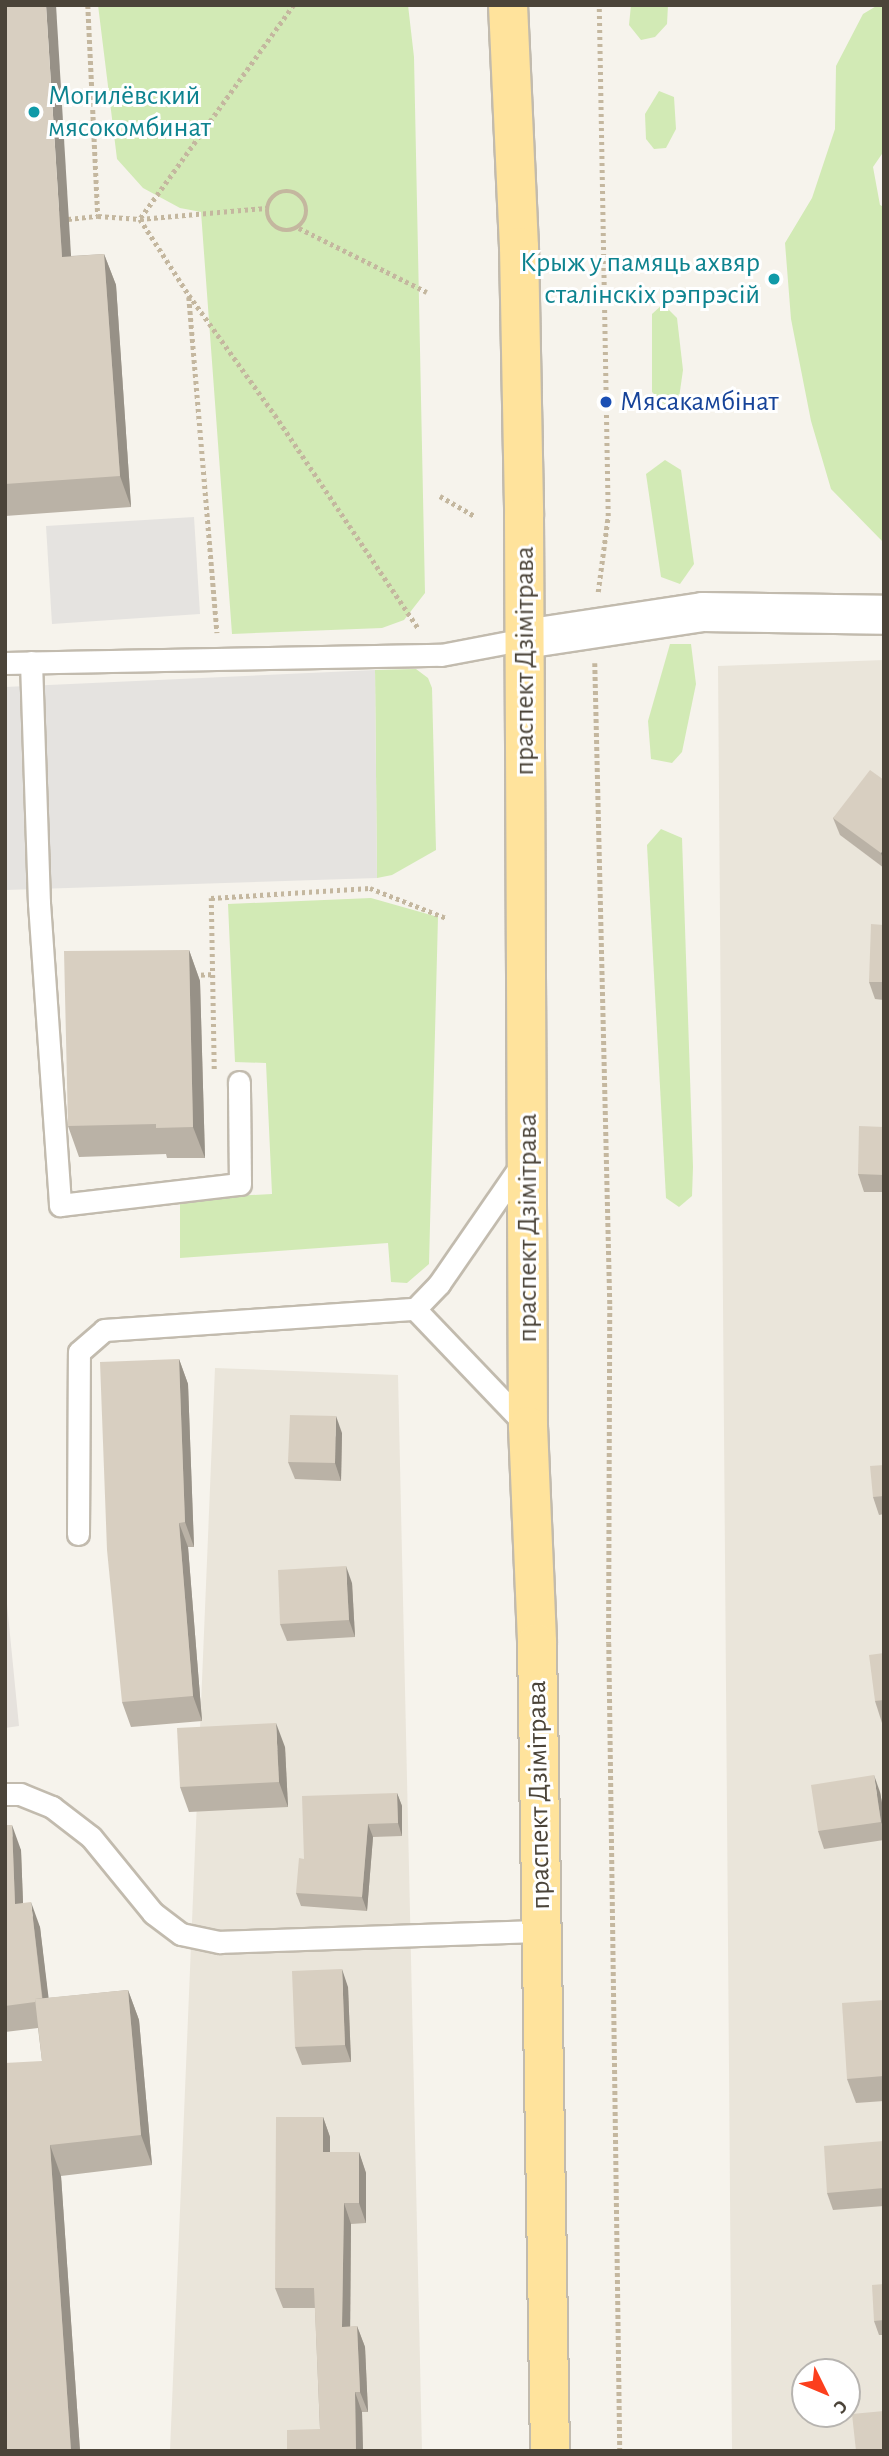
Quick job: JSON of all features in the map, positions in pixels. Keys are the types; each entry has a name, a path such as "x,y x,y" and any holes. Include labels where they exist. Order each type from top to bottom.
{"main road":[{"name":"праспект Дзімітрава","path":"508,5 519,247 529,1153 528,1426 537,1643 550,2451"}],"street":[{"path":"525,639 703,612 884,615"}],"lane":[{"path":"5,663 441,654 525,639"},
{"path":"31,662 38,903 60,1205 240,1184 239,1082"},
{"path":"78,1534 79,1352 104,1330 415,1309 439,1284 529,1153"},
{"path":"415,1309 528,1426"},
{"path":"5,1794 20,1794 52,1807 91,1837 153,1913 181,1934 220,1942 541,1931"}],"path":[{"path":"88,5 98,216"},
{"path":"140,219 294,5"},
{"path":"599,5 608,516 594,630 610,1306 609,1643 620,2451"},
{"path":"299,228 308,210 298,193 279,192 267,208 269,221 280,230 299,228 427,292"},
{"path":"68,219 98,216 140,219 267,208"},
{"path":"140,219 188,295 275,415 417,628 426,628"},
{"path":"188,295 220,659"},
{"path":"440,496 474,516"},
{"path":"239,1082 214,1080 215,974 211,898 370,888 446,918"},
{"path":"188,975 215,974"}],"shaded area":[{"path":"194,517 200,614 52,624 46,526"},
{"path":"884,660 884,2451 732,2451 718,666"},
{"path":"375,670 377,878 5,890 5,687"},
{"path":"215,1368 398,1375 422,2451 170,2451"},
{"path":"5,1584 19,1726 5,1728"}],"green space":[{"path":"98,5 408,5 414,57 425,593 404,620 382,628 232,634 201,212 180,208 143,188 117,159"},
{"path":"631,5 668,5 667,24 655,37 641,40 629,25"},
{"path":"878,5 884,5 884,151 873,167 880,205 884,207 884,543 831,489 811,421 791,319 785,243 812,198 835,129 836,66 863,14"},
{"path":"659,91 674,97 676,129 666,148 654,149 646,139 645,114"},
{"path":"663,304 677,318 683,370 679,398 665,405 652,392 652,314"},
{"path":"665,460 681,470 694,564 680,584 661,577 646,474"},
{"path":"670,644 691,644 696,684 682,752 672,763 651,759 648,721"},
{"path":"416,669 428,678 432,688 436,850 392,875 377,878 375,670"},
{"path":"661,829 682,838 693,1167 692,1196 679,1207 666,1198 647,845"},
{"path":"371,898 438,917 429,1264 407,1283 391,1282 388,1243 180,1258 180,1199 272,1194 266,1063 235,1062 228,904"}],"building":[{"path":"5,5 46,5 62,257 104,254 120,476 5,484"},
{"path":"870,770 884,780 884,849 881,853 833,818"},
{"path":"871,924 884,925 884,982 869,982"},
{"path":"189,950 193,1127 156,1128 156,1124 68,1126 64,951"},
{"path":"859,1126 884,1127 884,1175 858,1174"},
{"path":"179,1359 185,1522 179,1523 193,1696 122,1702 107,1550 100,1362"},
{"path":"290,1415 336,1416 335,1463 288,1462"},
{"path":"884,1465 884,1496 873,1497 870,1466"},
{"path":"346,1566 349,1620 280,1624 278,1570"},
{"path":"884,1653 884,1700 875,1701 869,1655"},
{"path":"276,1723 279,1782 180,1787 177,1728"},
{"path":"874,1775 881,1822 818,1831 811,1785"},
{"path":"397,1793 398,1823 368,1824 362,1897 296,1893 299,1858 304,1859 302,1796"},
{"path":"5,1825 12,1825 15,1904 31,1902 42,1998 35,1999 35,2002 5,2006"},
{"path":"342,1969 345,2045 295,2047 292,1971"},
{"path":"128,1990 141,2135 50,2145 71,2451 5,2451 5,2063 42,2061 35,1999"},
{"path":"884,2000 884,2076 847,2079 842,2003"},
{"path":"276,2117 323,2117 323,2152 359,2152 359,2203 344,2203 342,2327 357,2326 360,2392 355,2392 356,2451 287,2451 287,2430 320,2429 314,2288 275,2288"},
{"path":"884,2141 884,2188 827,2193 824,2146"},
{"path":"884,2284 884,2320 874,2321 872,2285"},
{"path":"884,2411 884,2451 856,2451 854,2428 861,2428 861,2413"}],"place":[{"name":"Могилёвский мясокомбинат","path":"34,112"},
{"name":"Крыж у памяць ахвяр сталінскіх рэпрэсій","path":"774,279"},
{"name":"Мясакамбінат","path":"606,402"}]}
